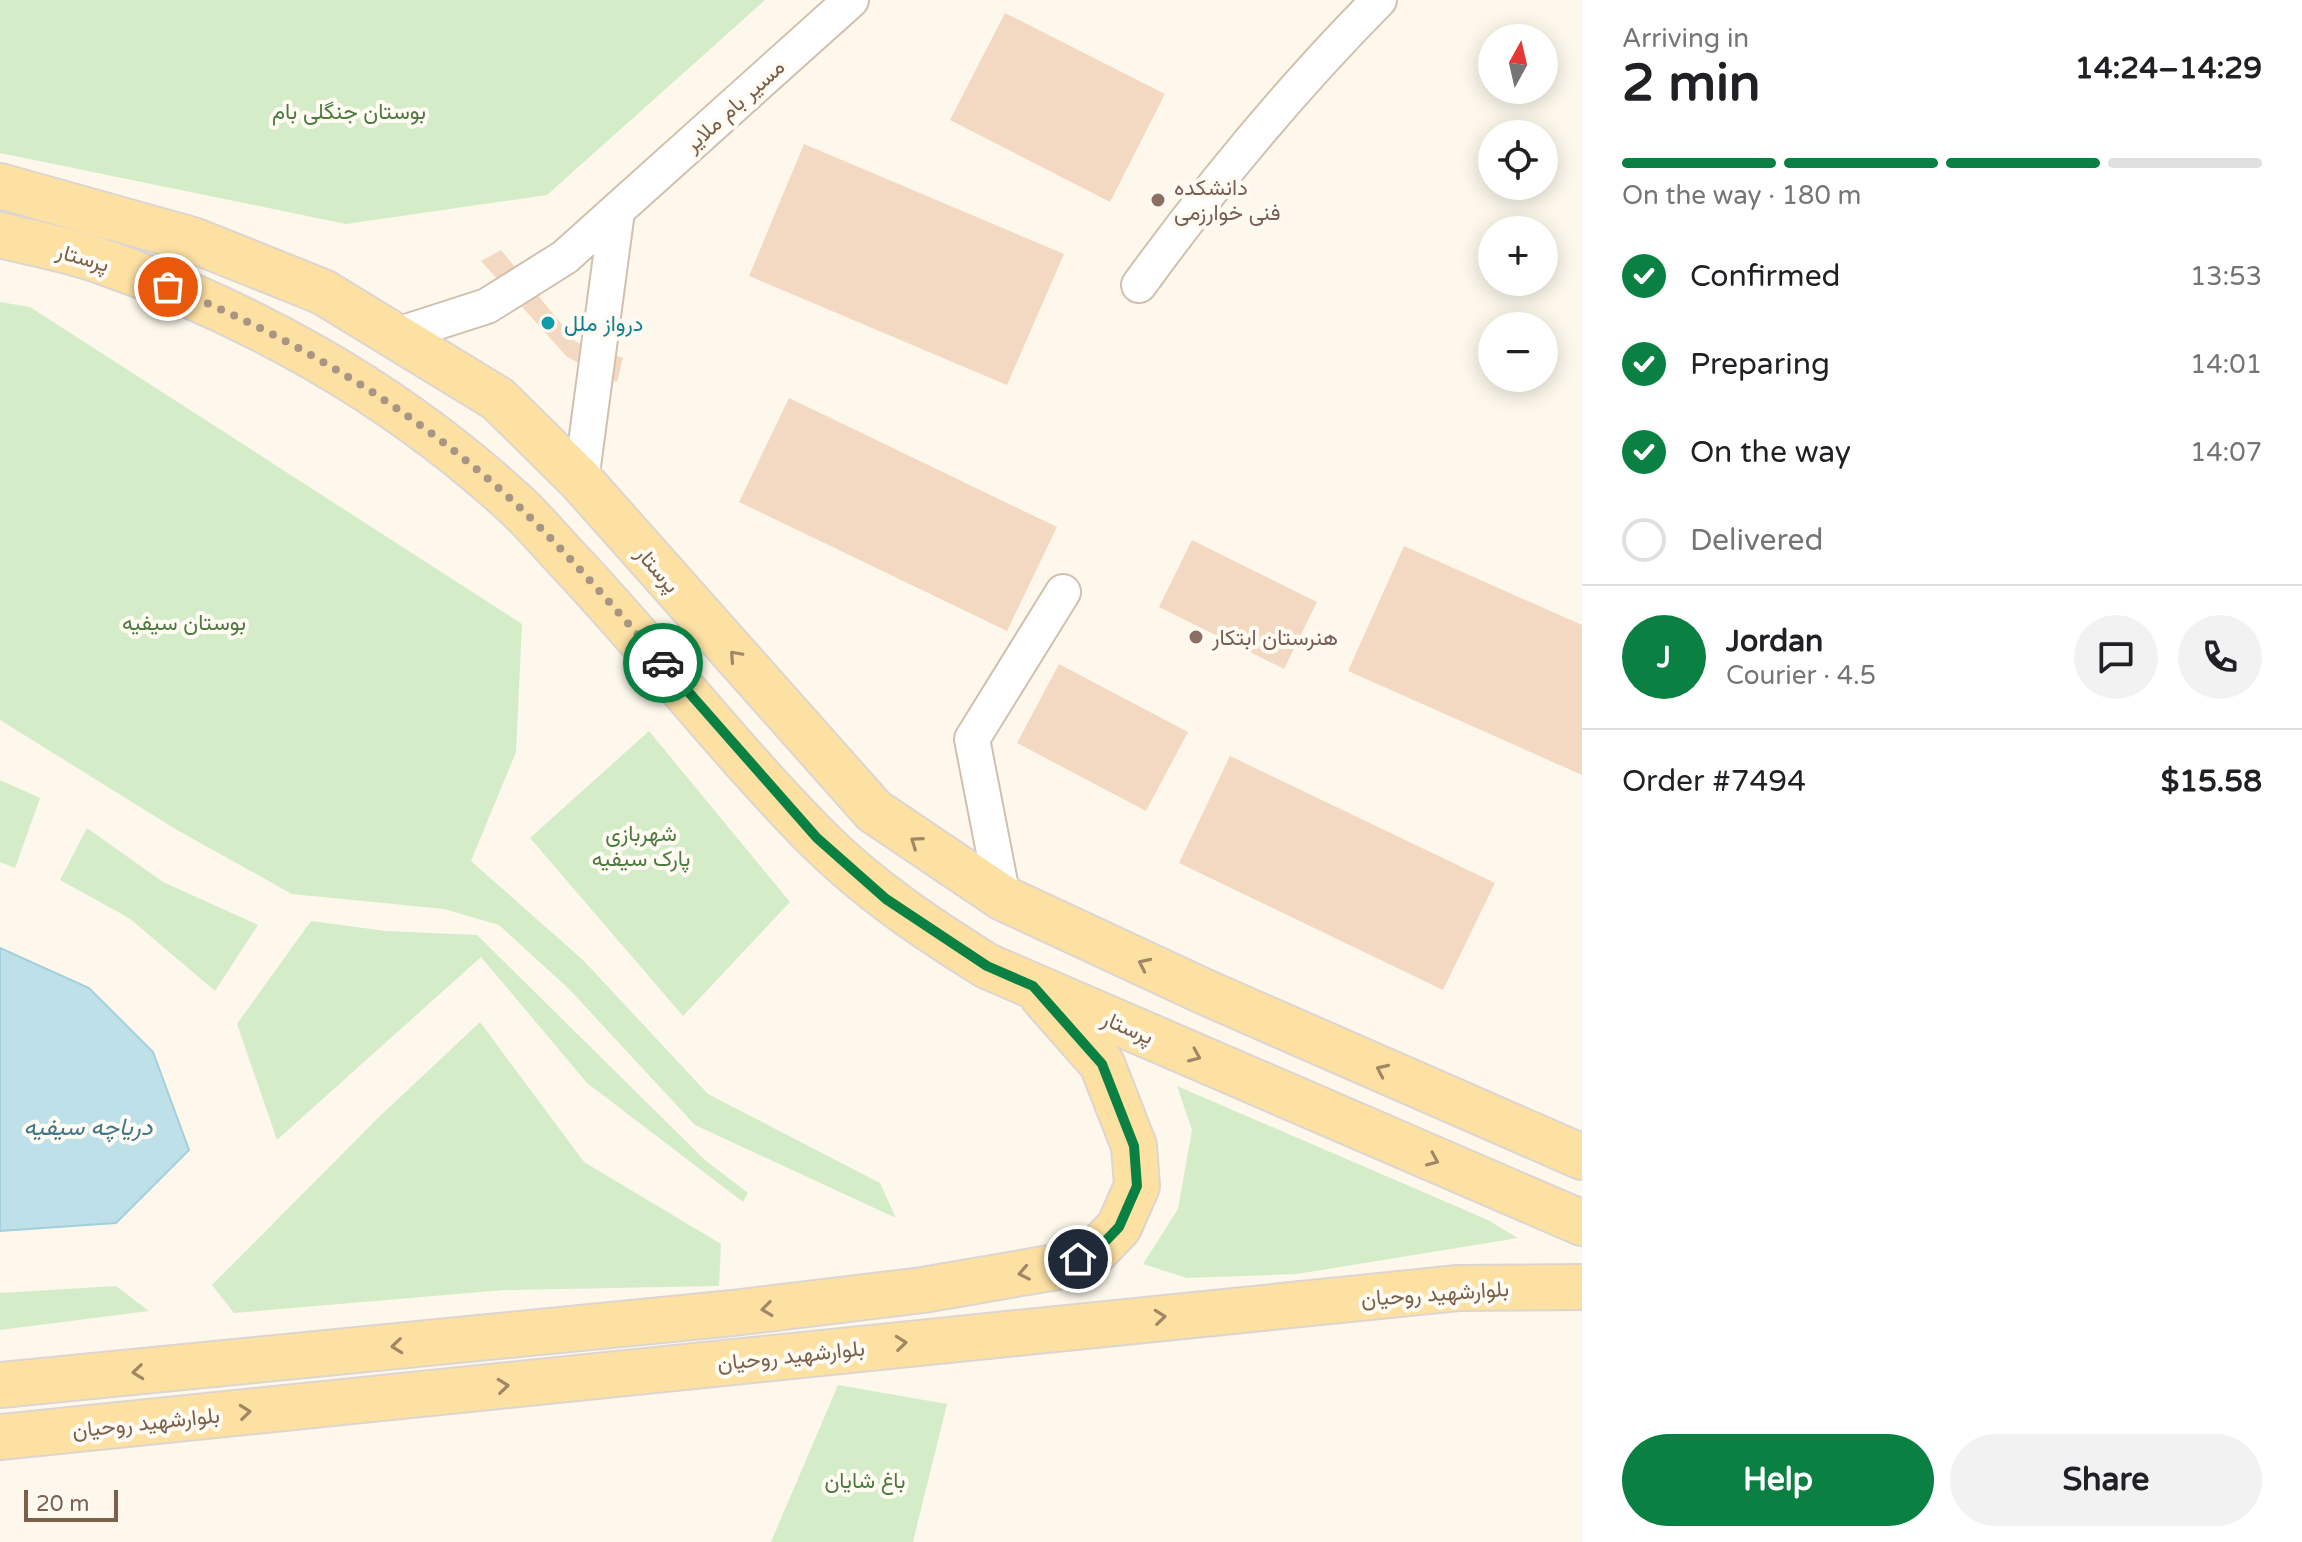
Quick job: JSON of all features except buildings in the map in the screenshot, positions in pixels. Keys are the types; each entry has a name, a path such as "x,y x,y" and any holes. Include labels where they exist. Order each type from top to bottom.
{"main road":[{"name":"پرستار","path":"2,185 193,240 323,292 498,399 581,481 874,811 1003,898 1191,986 1582,1157"},
{"name":"پرستار","path":"0,235 96,259 193,297 330,366 399,410 514,503 608,601 817,838 886,899 987,966 1582,1223"},
{"path":"0,1385 733,1313 923,1290 1062,1266 1094,1253 1119,1227 1137,1186 1134,1146 1102,1064 1033,986"},
{"name":"بلوارشهید روحیان","path":"0,1437 1443,1290 1582,1287"}],"street":[{"name":"مسیر بام ملایر","path":"397,335 487,306 565,257 851,0"},
{"path":"1139,285 1209,190 1305,75 1379,0"},
{"path":"581,481 617,211"},
{"path":"1003,898 972,739 1063,592"}],"green space":[{"name":"بوستان جنگلی بام","path":"0,0 765,0 547,195 346,224 0,153"},
{"name":"بوستان سیفیه","path":"0,302 30,307 522,624 516,752 471,861 583,960 708,1094 880,1183 896,1218 695,1125 569,989 499,925 444,909 292,894 177,830 0,720"},
{"name":"شهربازی پارک سیفیه","path":"649,731 790,902 683,1016 530,838"},
{"path":"0,780 40,798 15,868 0,862"},
{"path":"87,828 163,882 258,925 215,991 129,918 60,880"},
{"path":"311,921 386,931 477,935 705,1160 748,1193 743,1202 587,1083 481,957 277,1140 237,1024"},
{"path":"480,1022 584,1162 721,1244 719,1286 504,1290 234,1313 212,1285 379,1117"},
{"path":"1177,1086 1488,1220 1518,1238 1297,1274 1187,1278 1143,1264 1178,1209 1192,1130"},
{"path":"116,1286 149,1311 0,1330 0,1293"},
{"name":"باغ شایان","path":"838,1385 947,1404 913,1542 771,1542"}],"water":[{"name":"دریاچه سیفیه","path":"0,948 89,988 153,1052 189,1150 116,1223 0,1231"}],"way so far":[{"path":"168,287 262,329 330,366 399,410 446,445 514,503 663,663"}],"place":[{"name":"دانشکده فنی خوارزمی","path":"1158,200"},
{"name":"درواز ملل","path":"548,323"},
{"name":"هنرستان ابتکار","path":"1196,637"}],"route":[{"path":"663,663 817,838 886,899 938,935 987,966 1033,986 1102,1064 1134,1146 1137,1186 1119,1227 1094,1253 1078,1259"}]}
